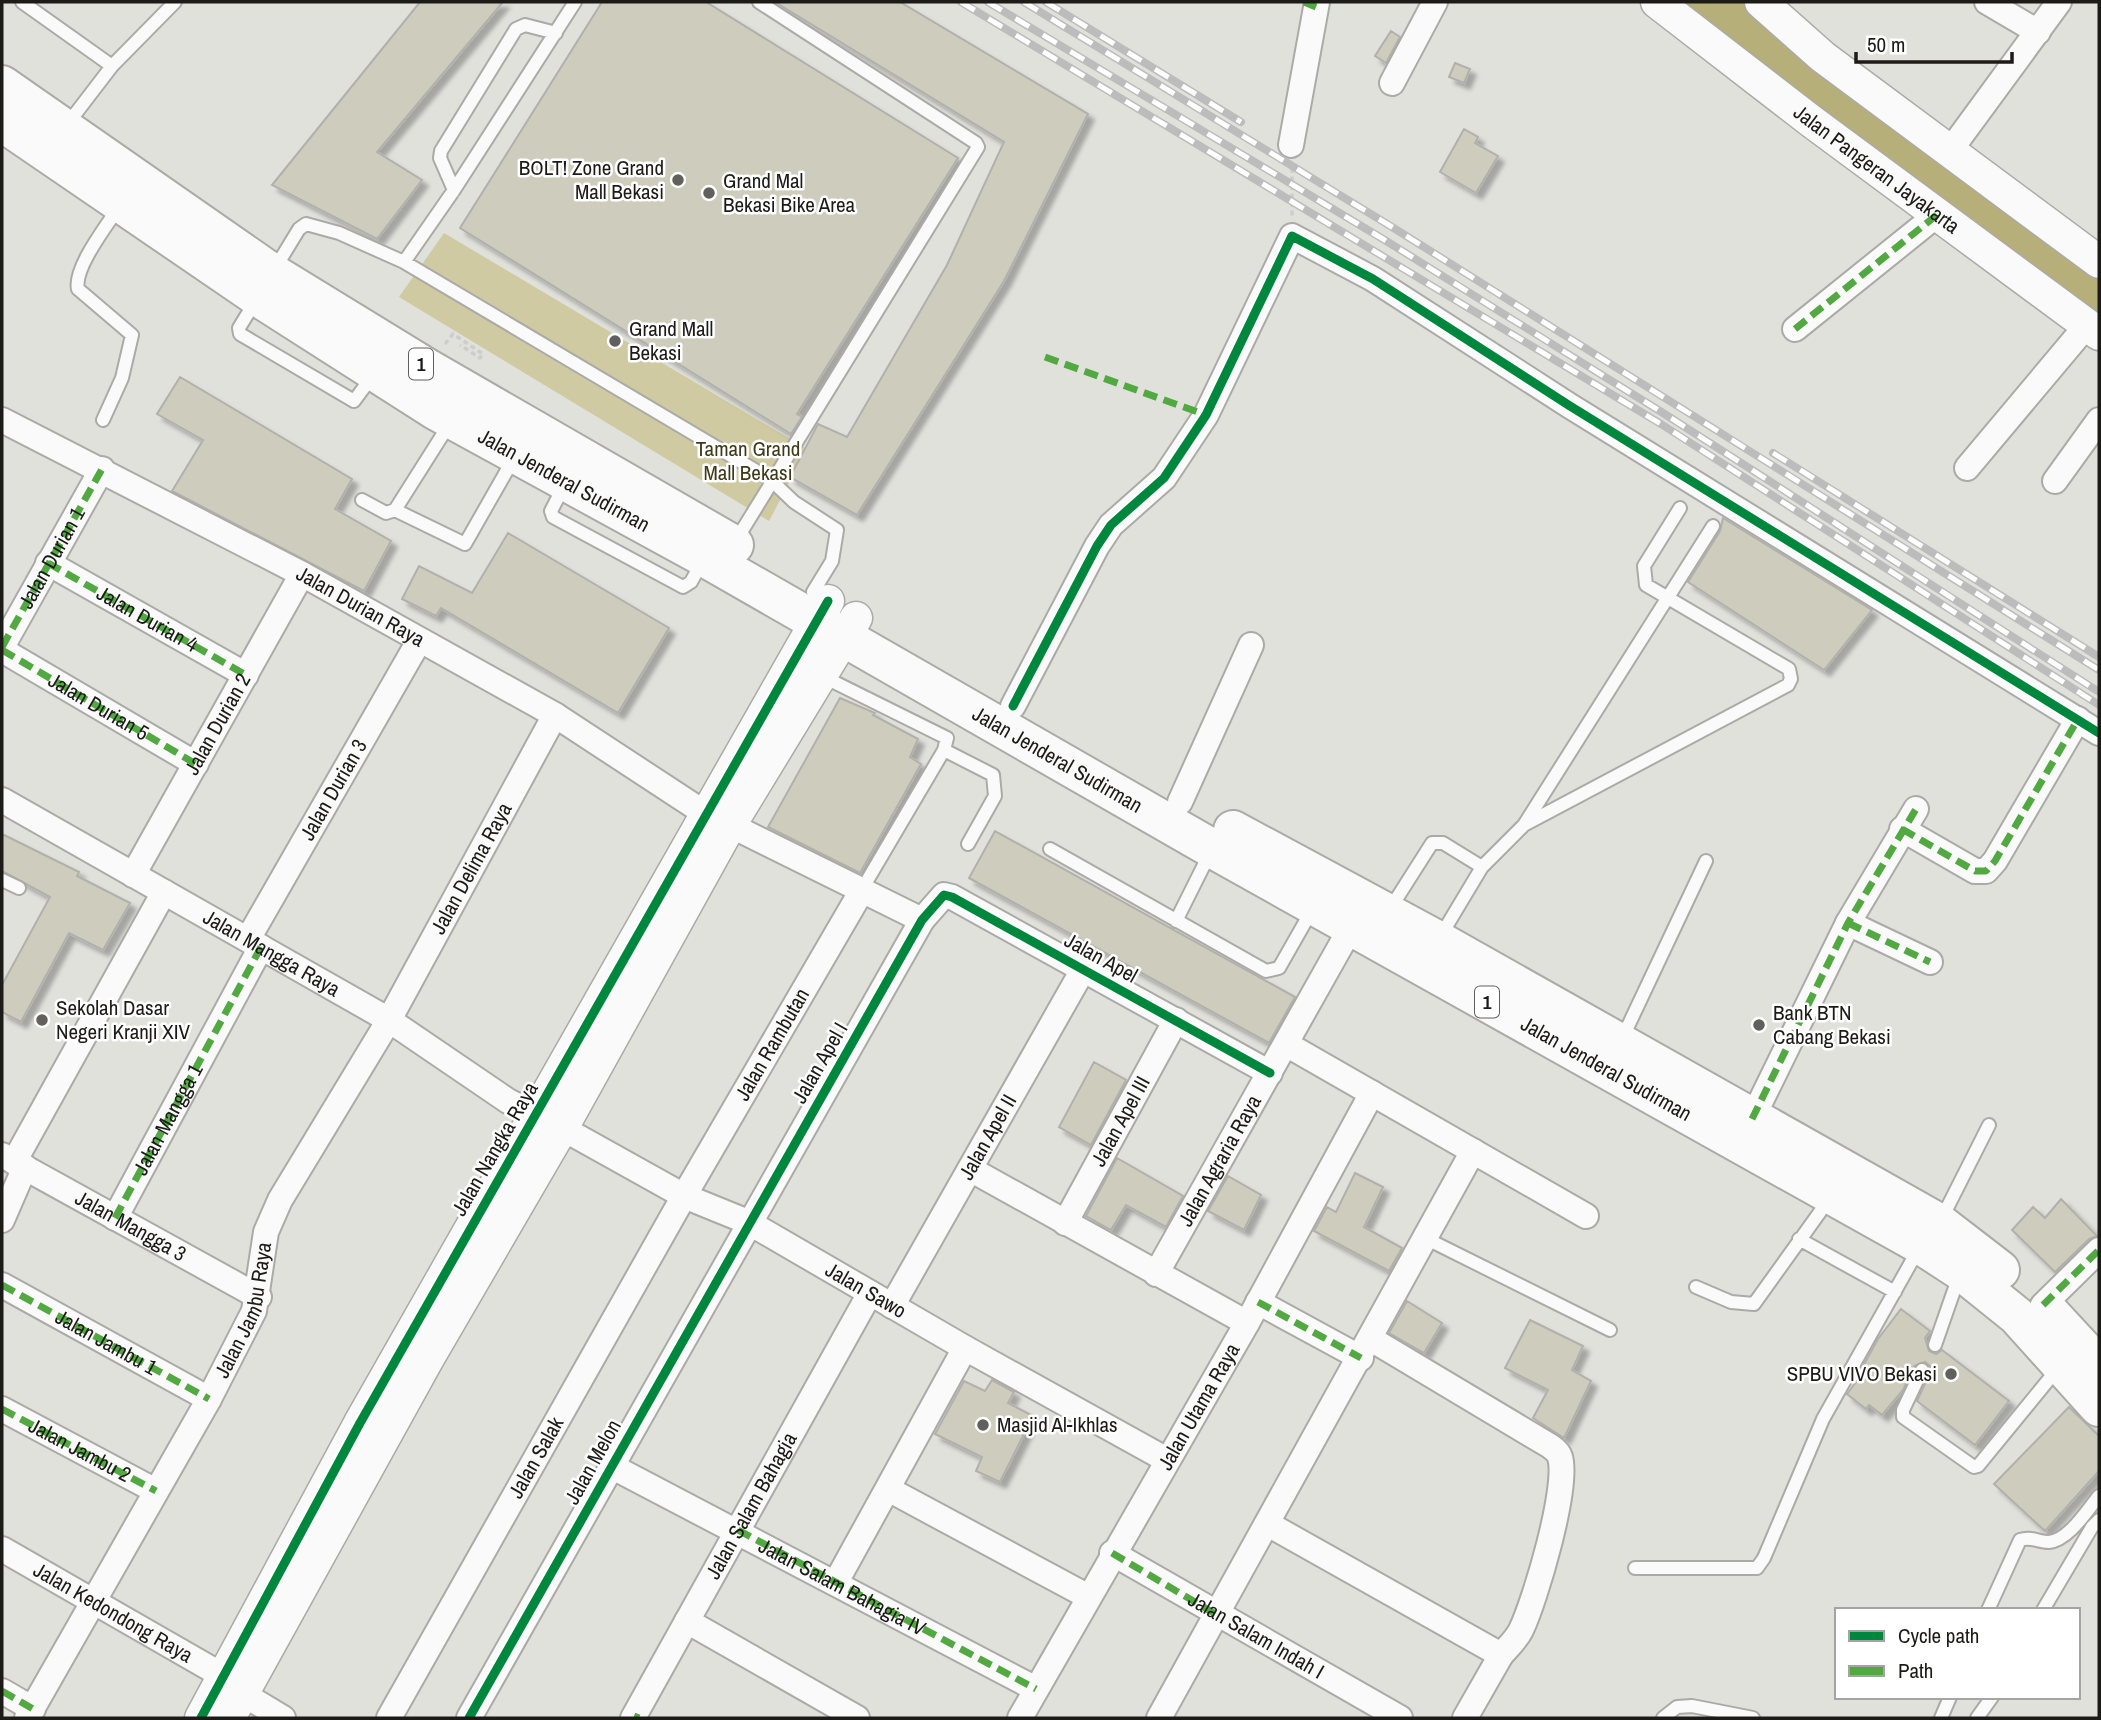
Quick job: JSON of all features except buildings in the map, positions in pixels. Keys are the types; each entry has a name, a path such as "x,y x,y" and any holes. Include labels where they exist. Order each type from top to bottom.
{"highway":[{"name":"Jalan Jenderal Sudirman","path":"2,85 120,205 265,285 427,368 719,551 832,614 1013,706 1181,802 1369,919 1831,1196 1930,1234 1961,1271 2017,1315 2099,1407"},
{"name":"Jalan Jenderal Sudirman","path":"3,127 57,140 265,285 374,374 566,482 719,551"},
{"name":"Jalan Jenderal Sudirman","path":"832,614 953,720 1213,849 1315,905 1439,941 1752,1119 2043,1305 2099,1366"}],"street":[{"path":"1392,83 1435,2"},
{"name":"Jalan Pangeran Jayakarta","path":"1657,2 2093,329"},
{"path":"1761,2 1823,57 2099,262"},
{"path":"1987,2 2038,32"},
{"path":"1950,152 2059,2"},
{"path":"1292,145 1312,4"},
{"path":"1795,328 1938,214"},
{"path":"1013,706 1097,546 1111,525 1164,478 1206,415 1292,236 1373,279 1570,406 2099,733"},
{"path":"1967,468 2093,329"},
{"name":"Jalan Durian Raya","path":"2,420 302,574 555,715 718,819"},
{"path":"2055,481 2099,420"},
{"name":"Jalan Durian 1","path":"2,649 102,469"},
{"name":"Jalan Durian 4","path":"48,563 246,675"},
{"name":"Jalan Durian 2","path":"133,875 302,574"},
{"name":"Jalan Nangka Raya","path":"416,1353 562,1128 617,1002 718,819 808,669 832,614"},
{"name":"Jalan Durian 3","path":"255,943 419,641"},
{"path":"1181,802 1251,645"},
{"name":"Jalan Durian 5","path":"2,649 196,764"},
{"name":"Jalan Delima Raya","path":"389,1020 555,715"},
{"path":"1902,829 1975,871 1986,871 2078,719"},
{"name":"Jalan Mangga Raya","path":"2,800 389,1020 508,1101 534,1114"},
{"path":"1752,1119 1847,923 1916,809"},
{"path":"718,819 922,920"},
{"path":"2,1220 14,1161 164,892"},
{"name":"Jalan Rambutan","path":"684,1196 861,892"},
{"name":"Jalan Apel","path":"922,920 939,898 948,895 1270,1073"},
{"name":"Jalan Agraria Raya","path":"1156,1274 1286,1044 1369,919"},
{"name":"Jalan Apel I","path":"748,1222 922,920"},
{"path":"1847,923 1930,962"},
{"name":"Jalan Mangga 1","path":"115,1218 255,943"},
{"name":"Jalan Apel II","path":"892,1306 1084,968"},
{"name":"Jalan Nangka Raya","path":"201,1718 232,1697 416,1353 534,1114 617,1002"},
{"name":"Jalan Jambu Raya","path":"30,1714 209,1399 259,1297 266,1232 271,1219 389,1020"},
{"name":"Jalan Apel III","path":"1065,1223 1176,1020"},
{"path":"1286,1044 1586,1216"},
{"name":"Jalan Utama Raya","path":"1020,1718 1087,1596 1252,1313 1372,1093"},
{"name":"Jalan Sawo","path":"562,1128 684,1196 748,1222 965,1348 1167,1460"},
{"path":"1169,1715 1217,1615 1473,1152"},
{"name":"Jalan Mangga 3","path":"14,1161 259,1297"},
{"path":"970,1169 1156,1274 1252,1313 1366,1349 1550,1446 1560,1457 1562,1482 1532,1600 1521,1629 1501,1655 1465,1718"},
{"name":"Jalan Salak","path":"389,1718 684,1196"},
{"name":"Jalan Melon","path":"469,1718 748,1222"},
{"path":"2043,1305 2099,1250"},
{"name":"Jalan Jambu 1","path":"2,1285 209,1399"},
{"name":"Jalan Salam Bahagia","path":"635,1718 870,1293"},
{"path":"836,1583 965,1348"},
{"name":"Jalan Jambu 2","path":"2,1409 156,1491"},
{"name":"Jalan Salam Bahagia IV","path":"611,1466 738,1530 1036,1689"},
{"path":"888,1489 1087,1596"},
{"path":"1268,1524 1501,1655"},
{"name":"Jalan Kedondong Raya","path":"2,1549 94,1602 232,1697 283,1718"},
{"name":"Jalan Salam Indah I","path":"1112,1553 1400,1718"},
{"path":"687,1621 856,1718"},
{"path":"2,1691 30,1714"}],"lane":[{"path":"22,2 111,66"},
{"path":"57,140 111,66 175,2"},
{"path":"404,262 454,190 575,2"},
{"path":"719,551 770,480 919,247 978,147 976,143 759,2"},
{"path":"454,190 440,158 441,151 516,29 524,25 556,33"},
{"path":"103,420 122,378 132,335 78,289 77,283 80,270 120,205"},
{"path":"265,285 299,229 306,223 339,233 404,262 770,480 794,502 837,530 832,561 832,614"},
{"path":"362,500 386,513 395,510 452,420"},
{"path":"395,510 465,544 516,455"},
{"path":"1524,825 1788,685 1791,679 1789,669 1646,585 1644,566 1680,508"},
{"path":"1439,941 1482,867 1524,825 1713,526"},
{"path":"808,669 953,720 944,750 861,892"},
{"path":"944,750 993,775 995,796 968,845"},
{"path":"1369,919 1432,843 1443,843 1482,867"},
{"path":"1050,849 1266,971 1279,968 1315,905"},
{"path":"1176,922 1213,849"},
{"path":"1619,1044 1706,861"},
{"path":"2,880 19,888"},
{"path":"1635,1568 1757,1568 1764,1558 1823,1419 1930,1234 1989,1125"},
{"path":"1696,1287 1731,1302 1754,1304 1831,1196"},
{"path":"1427,1239 1610,1330"},
{"path":"1800,1239 1895,1292"},
{"path":"1935,1345 1961,1271"},
{"path":"1922,1370 1903,1410 1903,1418 1974,1467 1979,1466 2061,1364"},
{"path":"1989,1608 2020,1540 2030,1538 2046,1542 2060,1538 2099,1496"},
{"path":"2044,1608 2092,1527 2099,1520"},
{"path":"1941,1718 1949,1699"},
{"path":"1977,1718 1991,1699"},
{"path":"1664,1718 1678,1707 1692,1706 1753,1718"}],"path":[{"path":"1292,145 1292,236"},
{"path":"453,334 483,354 480,358 460,345"}],"green space":[{"name":"Taman Grand Mall Bekasi","path":"444,233 807,449 769,521 399,297"}],"shaded area":[{"path":"1657,2 1761,2 2099,262 2099,334"}],"railway":[{"path":"961,2 1661,424 2099,705"},
{"path":"988,2 1383,239 1663,413 2099,692"},
{"path":"1024,2 1392,227 2099,670"},
{"path":"1046,2 1241,122"},
{"path":"1773,453 2099,657"}],"marked path":[{"path":"1304,2 1316,7"},
{"path":"1795,329 1938,214"},
{"path":"1045,357 1206,415"},
{"path":"2,647 102,469"},
{"path":"48,563 246,675"},
{"path":"2,650 196,764"},
{"path":"1902,829 1975,871 1986,871 1995,861 2078,719"},
{"path":"1752,1119 1848,923 1916,809"},
{"path":"1848,923 1930,962"},
{"path":"115,1218 261,947"},
{"path":"2043,1305 2099,1250"},
{"path":"2,1285 209,1399"},
{"path":"1258,1302 1361,1358"},
{"path":"2,1409 156,1491"},
{"path":"738,1530 1036,1689"},
{"path":"1112,1553 1217,1615"},
{"path":"2,1691 33,1709"},
{"path":"634,1716 639,1718"}],"cycle path":[{"path":"1013,706 1097,546 1111,525 1164,478 1206,415 1292,236 1373,279 1570,406 2099,733"},
{"path":"201,1718 360,1423 828,601"},
{"path":"469,1718 922,920 944,895 1270,1073"}],"place":[{"name":"BOLT! Zone Grand Mall Bekasi","path":"678,180"},
{"name":"Grand Mal Bekasi Bike Area","path":"709,193"},
{"name":"Grand Mall Bekasi","path":"615,341"},
{"name":"Sekolah Dasar Negeri Kranji XIV","path":"42,1020"},
{"name":"Bank BTN Cabang Bekasi","path":"1759,1025"},
{"name":"SPBU VIVO Bekasi","path":"1951,1374"},
{"name":"Masjid Al-Ikhlas","path":"983,1425"}]}
